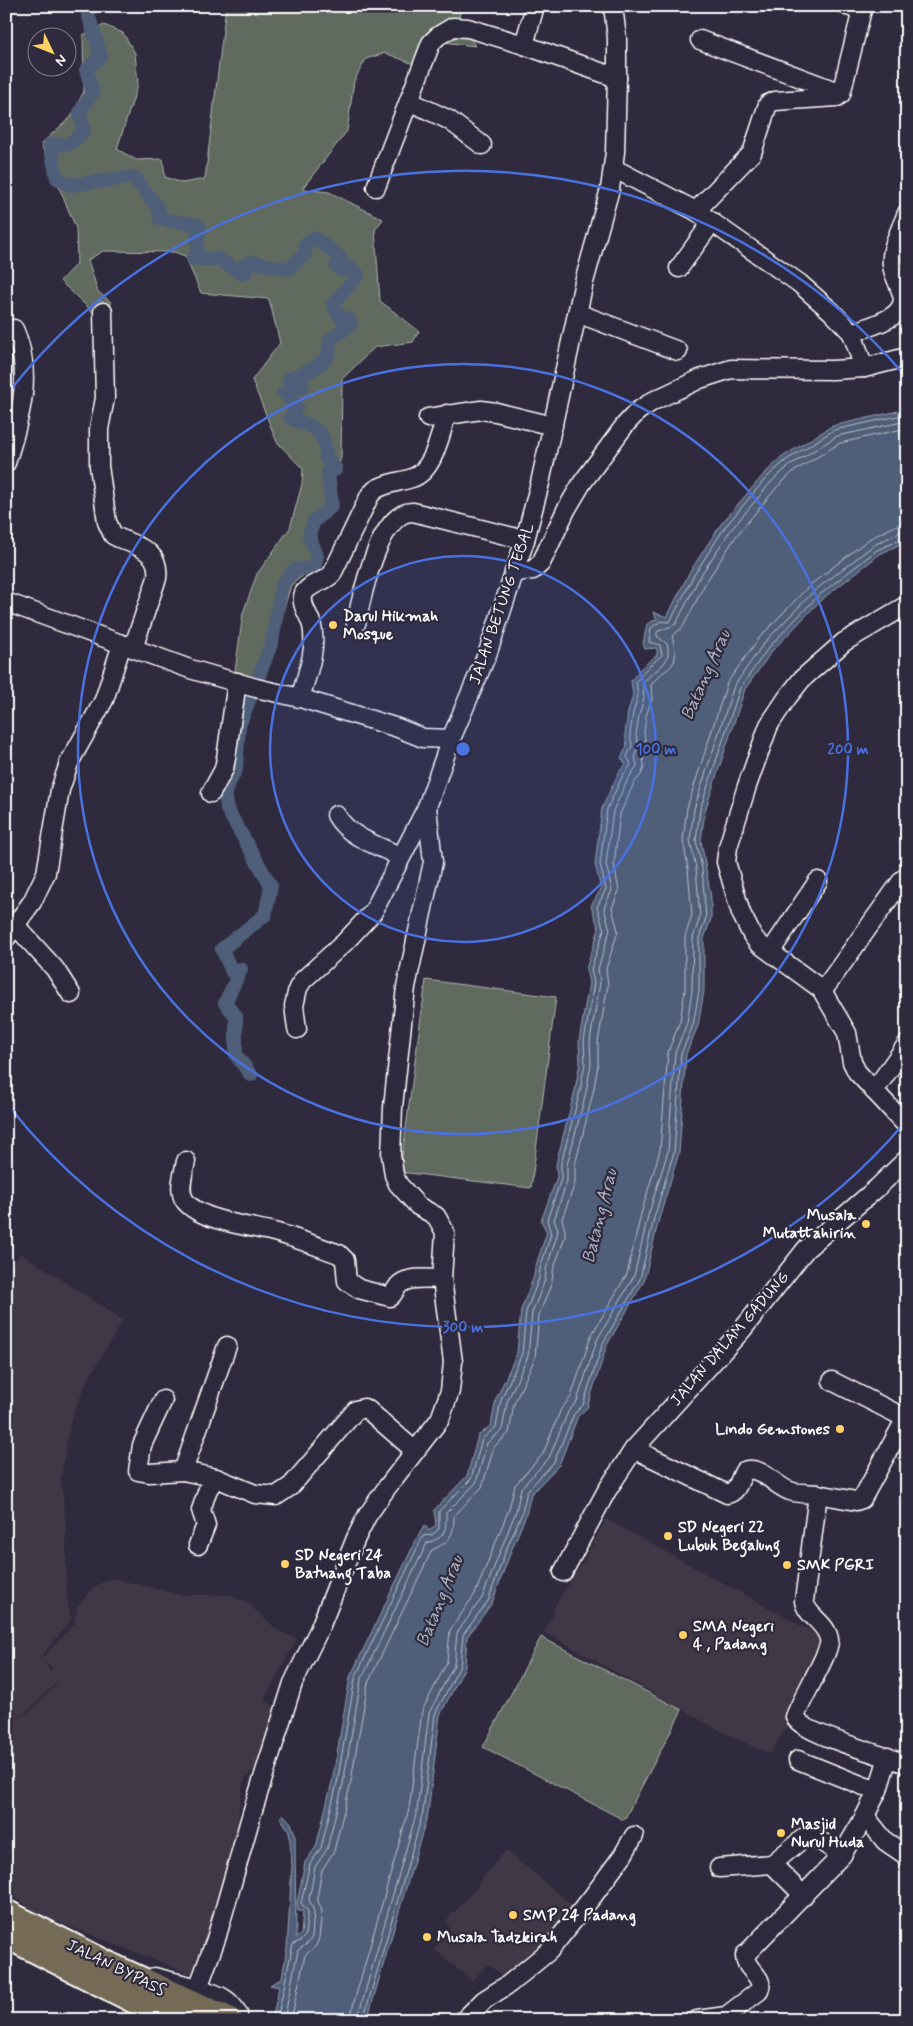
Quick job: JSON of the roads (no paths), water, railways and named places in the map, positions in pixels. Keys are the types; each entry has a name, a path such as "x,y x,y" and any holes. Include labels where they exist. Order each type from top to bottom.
{"highway":[{"name":"JALAN BYPASS","path":"6,1913 117,1970 182,2007"},
{"name":"JALAN BYPASS","path":"6,1935 182,2007 229,2020"}],"street":[{"path":"524,45 535,6"},
{"name":"JALAN BETUNG TEBAL","path":"297,1029 294,1006 298,988 303,980 345,942 373,912 427,807 452,739 488,652 525,540 553,426 577,313 610,189 613,168 617,78 617,38 613,6"},
{"path":"696,211 752,153 768,104 776,101 836,97 841,94 857,8"},
{"path":"376,187 431,43 445,31 453,28 468,28 524,45 617,78"},
{"path":"700,40 841,94"},
{"path":"409,100 449,120 482,145"},
{"path":"613,168 696,211 799,283 832,312 852,333 864,368"},
{"path":"852,333 893,316 901,310 903,296 893,269 892,259 907,213"},
{"path":"679,268 712,222"},
{"path":"71,994 55,969 11,932 32,902 46,872 60,790 70,763 104,700 157,578 158,570 152,555 139,546 113,535 107,522 99,466 99,428 105,398 103,312"},
{"path":"577,313 678,351"},
{"path":"6,463 18,424 24,376 21,345 14,329"},
{"path":"514,572 532,570 541,563 566,510 582,483 625,425 638,411 653,401 700,379 731,370 818,371 864,368 907,357"},
{"path":"428,418 472,410 486,411 553,426"},
{"path":"300,698 314,649 312,626 302,602 305,593 309,588 328,579 332,574 375,490 415,478 428,466 447,414"},
{"path":"356,624 364,583 387,528 404,512 422,514 525,540"},
{"path":"6,602 190,669 300,698 398,728 423,738 452,739"},
{"path":"907,605 844,642 802,679 769,725 744,794 728,847 726,862 741,913 752,935 758,943 821,989 847,1033 852,1062 857,1072 907,1126"},
{"path":"210,793 224,769 245,685"},
{"path":"182,2007 216,1939 244,1836 293,1683 319,1630 356,1538 367,1516 440,1419 450,1391 454,1362 442,1279 445,1232 436,1216 418,1206 398,1184 394,1175 392,1155 392,1107 406,987 433,862 427,807"},
{"path":"336,815 340,821 363,838 401,857"},
{"path":"821,989 827,985 903,879"},
{"path":"771,951 818,881"},
{"path":"874,1091 907,1044"},
{"name":"JALAN DALAM GADUNG","path":"564,1572 606,1492 634,1449 742,1330 806,1249 877,1188 907,1159"},
{"path":"186,1160 180,1192 193,1209 236,1225 269,1231 339,1254 345,1260 346,1281 359,1290 390,1297 399,1284 408,1280 442,1279"},
{"path":"183,1471 227,1346"},
{"path":"634,1449 727,1494 732,1493 736,1489 744,1471 748,1470 755,1471 789,1491 856,1501 862,1499 907,1419 832,1381"},
{"path":"163,1400 142,1445 138,1471 149,1473 183,1471 216,1478 255,1494 276,1496 291,1486 356,1410 360,1408 368,1410 415,1451"},
{"path":"198,1545 206,1525 201,1510 208,1489 216,1478"},
{"path":"818,1494 804,1601 806,1610 823,1625 829,1639 829,1648 806,1691 795,1717 798,1723 849,1745 907,1764"},
{"path":"697,2020 726,2016 759,1991 760,1981 746,1962 745,1955 804,1896 842,1854 878,1790 888,1757"},
{"path":"798,1760 878,1790"},
{"path":"865,1816 885,1841 907,1856"},
{"path":"719,1868 772,1864 806,1836 811,1835 842,1854"},
{"path":"464,2020 484,2000 509,1984 548,1951 593,1896 623,1855 634,1836"},
{"path":"772,1864 804,1896"},
{"path":"182,2007 214,1993 232,2004 238,2014 237,2020"}],"water":[{"name":"Batang Arau","path":"907,409 907,541 880,554 821,600 773,650 745,689 705,811 701,840 711,898 711,919 704,938 704,991 698,1026 686,1054 679,1153 659,1219 644,1281 607,1345 587,1408 578,1416 559,1465 531,1494 526,1515 492,1603 467,1637 465,1667 440,1715 428,1813 367,2020 272,2020 279,1987 270,1985 282,1978 287,1948 292,1865 289,1831 280,1817 283,1814 291,1823 295,1834 296,1938 301,1934 303,1911 298,1911 297,1903 305,1862 316,1847 332,1782 350,1677 421,1530 425,1525 429,1531 436,1525 434,1510 467,1476 478,1436 491,1425 496,1399 517,1353 521,1310 534,1276 547,1232 541,1221 557,1177 556,1164 575,1090 580,1062 579,1041 589,983 586,969 599,929 591,906 601,889 595,864 602,808 619,772 626,764 621,758 627,746 625,734 633,695 631,681 641,668 657,655 657,648 645,649 643,644 647,624 657,619 653,612 667,617 689,573 721,524 764,474 782,457 832,426"}],"waterway":[{"path":"88,6 88,14 101,56 86,70 93,92 80,112 84,131 69,144 50,145 57,178 70,185 134,177 158,208 160,219 199,225 197,251 193,259 219,259 242,274 246,272 244,265 253,262 288,269 305,254 305,244 315,238 340,257 336,265 341,270 351,266 358,275 333,304 342,320 349,319 351,324 330,340 328,356 317,367 289,379 303,383 302,387 284,393 297,407 290,418 312,427 321,435 324,441 326,458 336,469 328,472 332,506 314,521 309,535 317,556 314,568 295,569 282,584 272,642 239,726 236,769 225,791 227,809 271,886 265,915 222,949 232,972 241,969 225,1003 236,1016 236,1055 251,1075"}],"place":[{"name":"Darul Hikmah Mosque","path":"333,625"},
{"name":"Musala Mutattahirin","path":"866,1224"},
{"name":"Lindo Gemstones","path":"840,1429"},
{"name":"SD Negeri 22 Lubuk Begalung","path":"668,1536"},
{"name":"SD Negeri 24 Batuang Taba","path":"285,1564"},
{"name":"SMK PGRI","path":"787,1565"},
{"name":"SMA Negeri 4 , Padang","path":"683,1635"},
{"name":"Masjid Nurul Huda","path":"781,1833"},
{"name":"SMP 24 Padang","path":"513,1915"},
{"name":"Musala Tadzkirah","path":"427,1937"}]}
